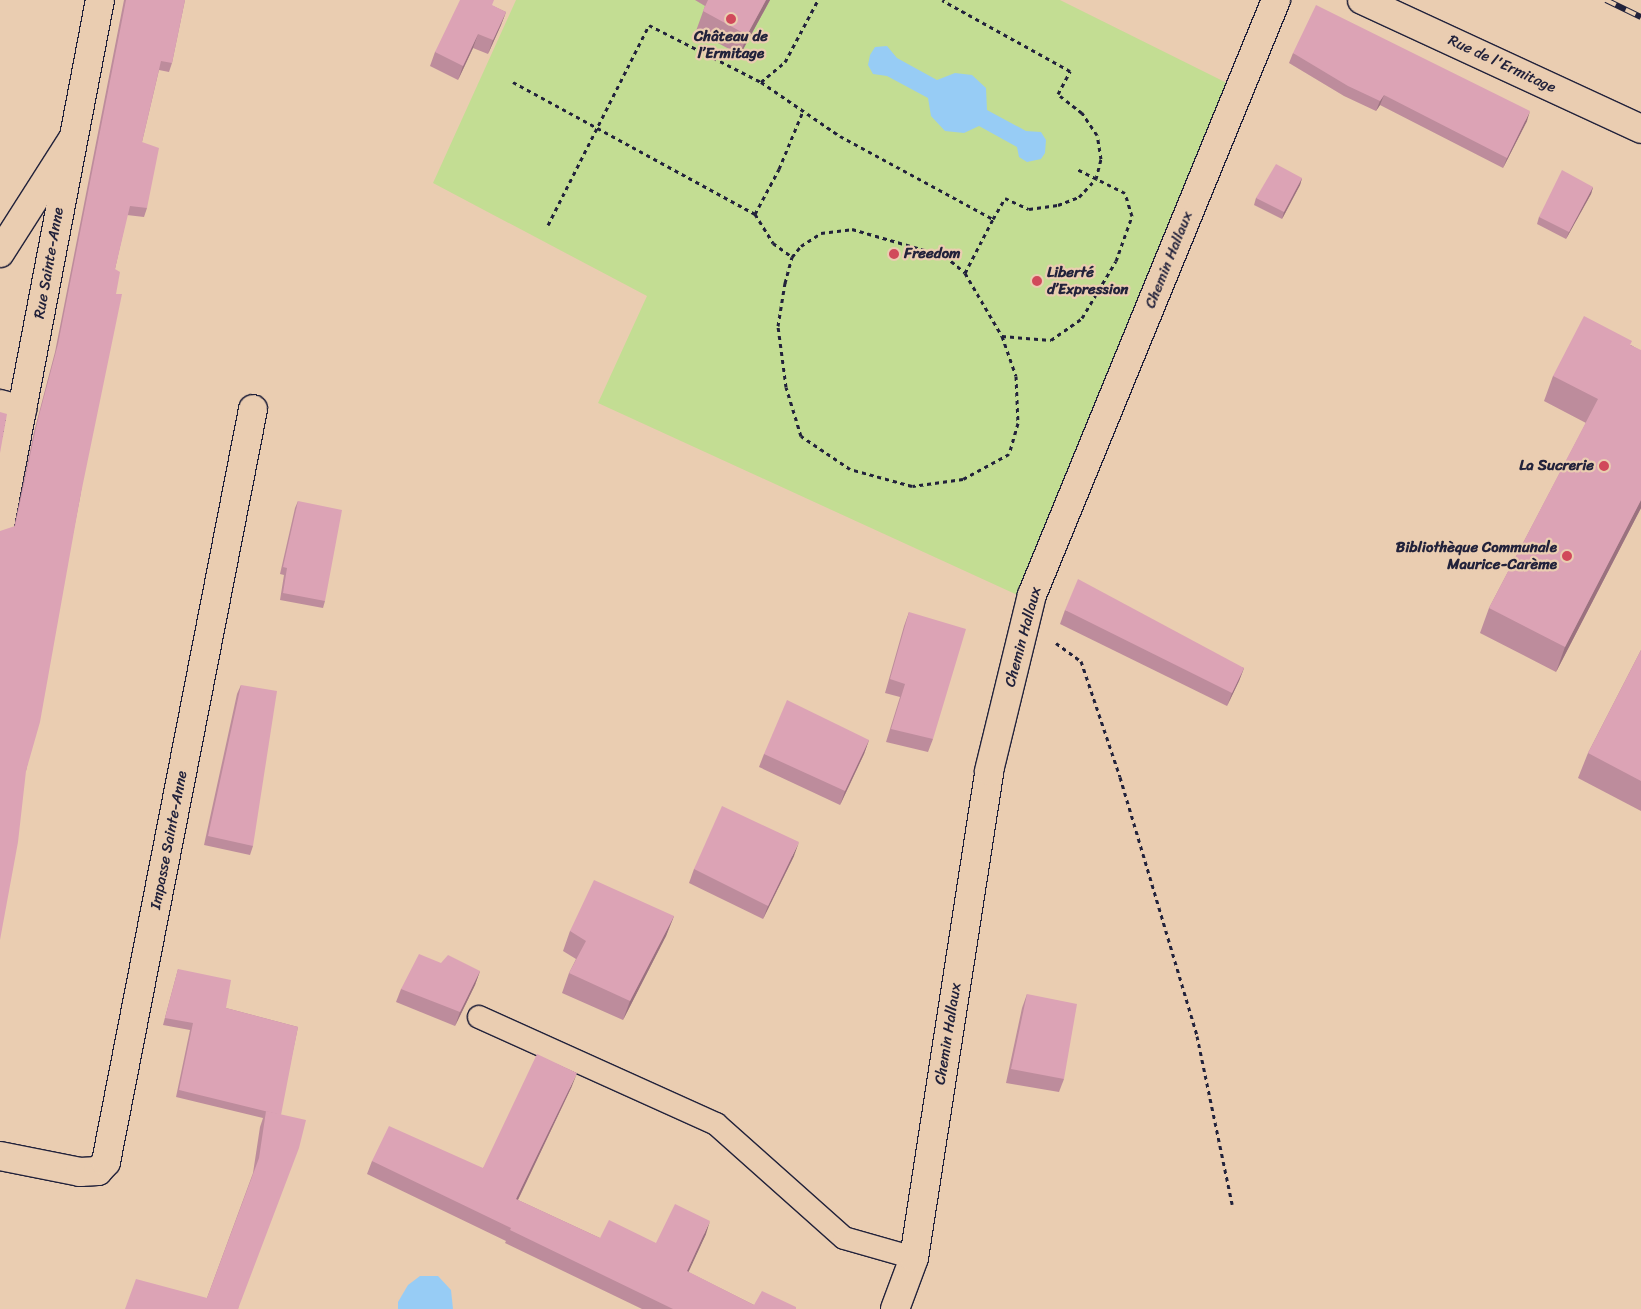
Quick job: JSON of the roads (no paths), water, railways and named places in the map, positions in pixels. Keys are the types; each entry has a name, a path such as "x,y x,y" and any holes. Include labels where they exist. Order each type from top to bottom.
{"street":[{"name":"Rue Sainte-Anne","path":"0,525 11,407 72,140 100,0"},
{"name":"Chemin Hallaux","path":"895,1309 914,1258 989,771 1032,595 1276,0"},
{"name":"Rue de l'Ermitage","path":"1362,0 1641,129"},
{"path":"0,253 72,140"},
{"name":"Impasse Sainte-Anne","path":"0,1156 80,1172 98,1170 106,1162 254,409"}],"lane":[{"path":"479,1017 716,1124 844,1238 914,1258"}],"water":[{"path":"887,46 897,58 937,80 955,73 972,75 986,88 987,110 1026,131 1041,132 1046,140 1045,153 1041,159 1027,162 1019,157 1017,147 979,126 964,133 945,131 931,116 928,98 887,76 873,74 868,65 870,55 875,47"},
{"path":"420,1276 438,1276 451,1290 453,1309 398,1309 398,1302 408,1285"}],"railway":[{"path":"1606,0 1641,17"}],"place":[{"name":"Château de l’Ermitage","path":"731,19"},
{"name":"Freedom","path":"894,254"},
{"name":"Liberté d’Expression","path":"1037,281"},
{"name":"La Sucrerie","path":"1604,466"},
{"name":"Bibliothèque Communale Maurice-Carème","path":"1567,556"}]}
